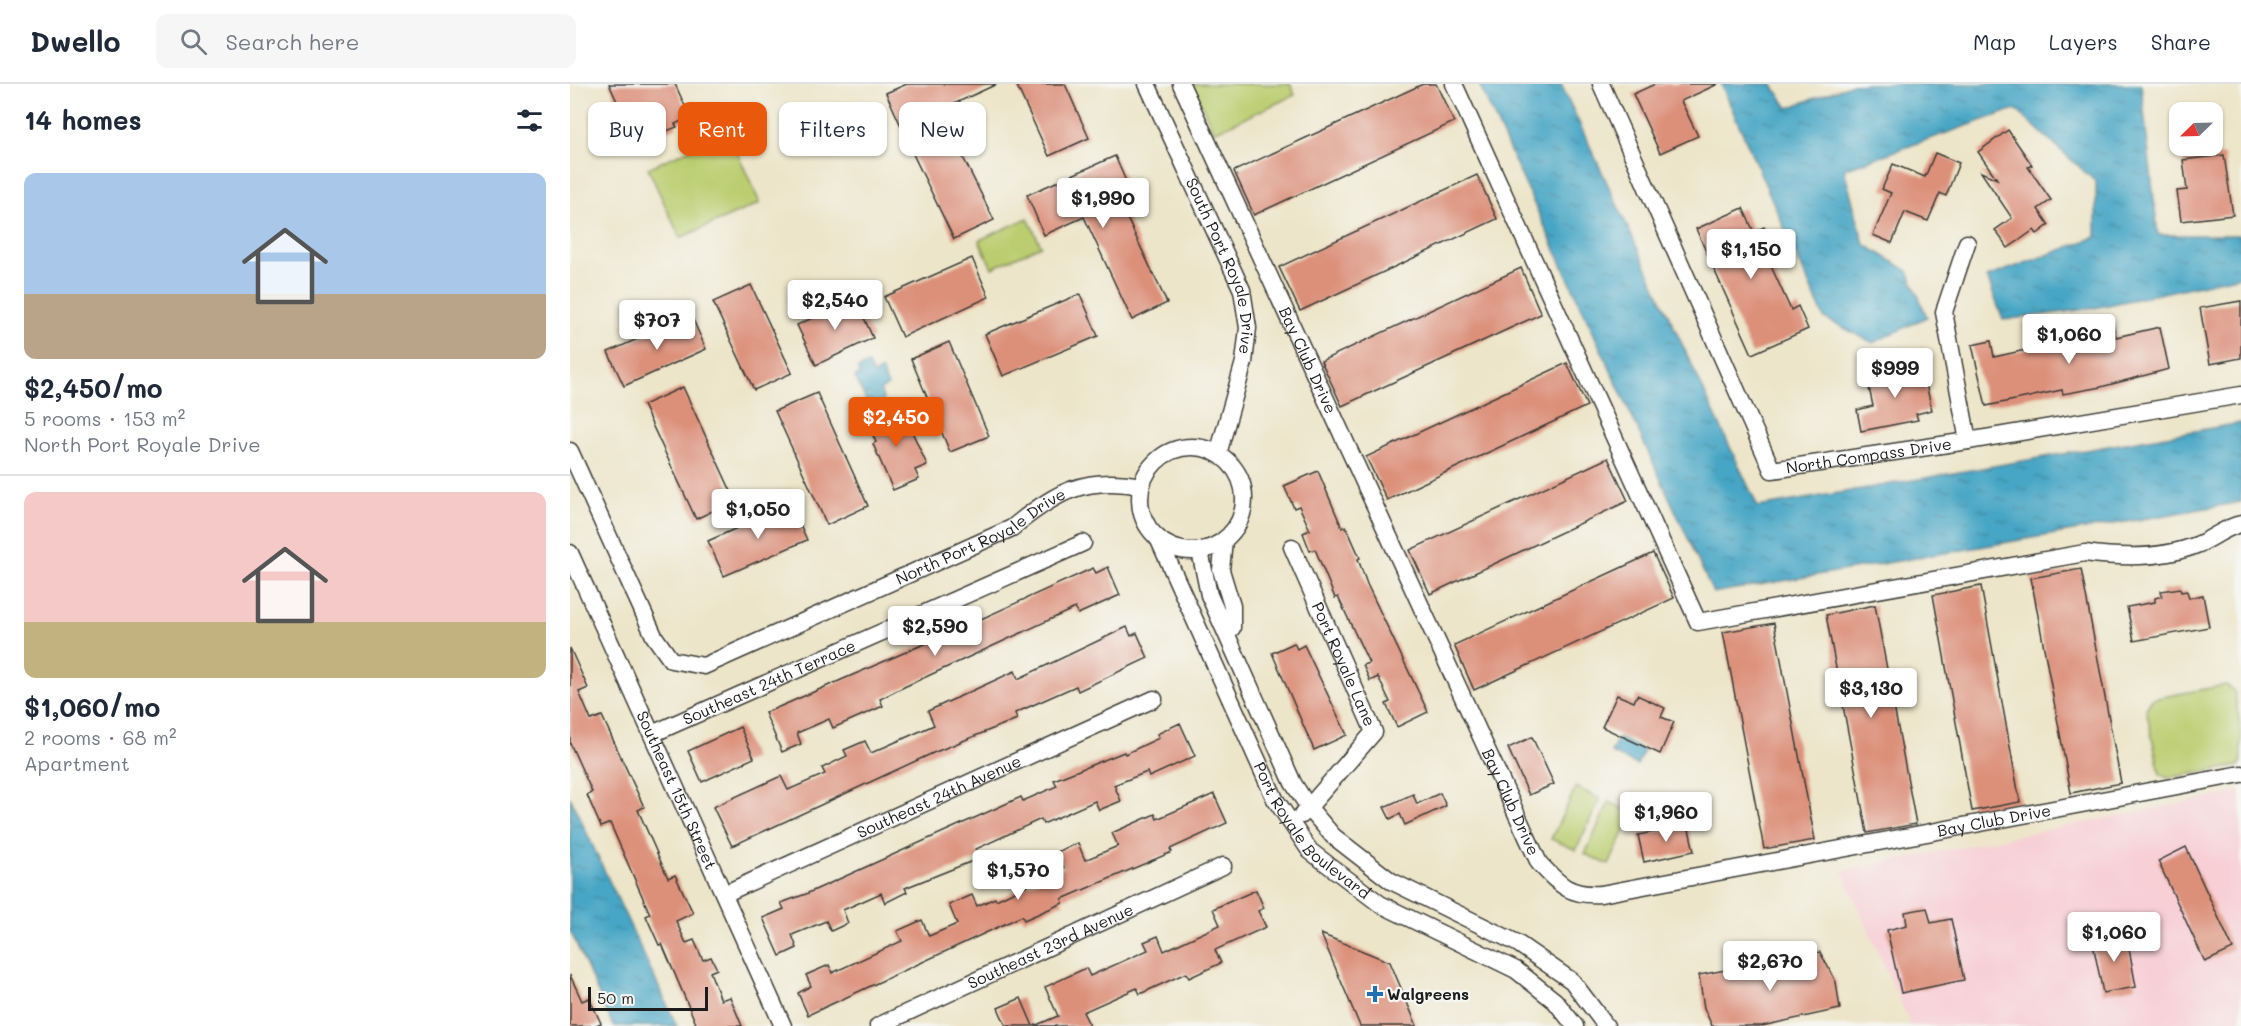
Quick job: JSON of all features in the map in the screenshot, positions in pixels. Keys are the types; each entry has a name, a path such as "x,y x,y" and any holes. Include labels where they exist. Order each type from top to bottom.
{"street":[{"name":"South Port Royale Drive","path":"1147,84 1242,290 1248,328 1245,351 1218,454"},
{"name":"Bay Club Drive","path":"1181,84 1539,863 1559,883 1581,895 1601,894 2241,774"},
{"path":"1454,84 1698,622 2085,553 2148,556 2199,544 2232,526 2241,524"},
{"name":"North Compass Drive","path":"1601,84 1772,470 1968,441 2241,395"},
{"path":"1967,243 1944,312 1968,441"},
{"path":"1195,446 1218,454 1235,470 1244,491 1242,514 1237,525 1212,546 1176,549 1158,538 1146,524 1141,512 1141,486 1152,464 1172,450 1195,446"},
{"name":"North Port Royale Drive","path":"570,451 654,636 671,660 704,666 1012,528 1042,503 1067,491 1107,481 1141,486"},
{"name":"Port Royale Boulevard","path":"1158,538 1275,799 1291,827 1310,851 1380,904 1516,970 1555,1001 1575,1026"},
{"name":"Southeast 24th Terrace","path":"652,734 1083,543"},
{"name":"Port Royale Boulevard","path":"1212,546 1214,605 1293,783 1309,808 1333,836 1391,881 1517,943 1572,981 1606,1026"},
{"name":"Port Royale Boulevard","path":"1212,546 1213,581 1232,628 1236,653"},
{"name":"Port Royale Lane","path":"1291,827 1374,732 1292,547"},
{"name":"Southeast 15th Street","path":"570,553 783,1026"},
{"path":"1192,615 1214,605"},
{"name":"Southeast 24th Avenue","path":"724,894 1154,699"},
{"name":"Southeast 23rd Avenue","path":"878,1026 1223,866"}],"shaded area":[{"path":"2241,791 2241,1019 2204,1026 1911,1026 1842,871"}],"green space":[{"path":"1192,84 1290,84 1295,95 1214,132"},
{"path":"678,154 739,156 760,203 680,238 648,168"},
{"path":"1028,218 1041,246 992,268 979,240"},
{"path":"2226,685 2234,690 2241,731 2241,763 2239,766 2167,778 2160,774 2146,709 2152,699"},
{"path":"1576,787 1600,799 1576,850 1551,839"},
{"path":"1609,802 1633,813 1609,865 1585,854"}],"water":[{"path":"1479,84 1561,84 1758,507 2241,423 2241,502 1713,593"},
{"path":"1721,84 1772,84 1788,108 1853,84 2141,84 2158,235 2240,235 2241,276 2095,308 2003,320 1987,277 2096,237 2096,182 2015,109 1844,169 1864,244 1908,271 1927,317 1873,343 1824,318"},
{"path":"868,364 873,374 881,370 888,386 880,390 884,400 873,404 871,399 866,401 855,377 860,375 858,369"},
{"path":"1618,738 1644,750 1637,765 1611,753"},
{"path":"570,797 677,1026 613,1026 570,930"}],"building":[{"path":"609,84 675,84 683,102 678,102 678,123 675,124 677,127 666,131 666,102 617,102"},
{"path":"907,84 997,84 958,102 899,102 899,121 886,93"},
{"path":"1016,84 1065,84 1089,138 1049,156"},
{"path":"1423,84 1436,84 1454,122 1254,215 1234,171"},
{"path":"1655,84 1718,84 1681,101 1698,136 1660,153 1633,94"},
{"path":"2008,130 2032,165 2028,167 2051,200 2038,209 2049,225 2037,234 2034,230 2008,248 1995,230 2012,218 1981,172 1997,179 1978,152"},
{"path":"1935,153 1959,163 1946,196 1940,193 1928,221 1905,212 1892,243 1873,235 1891,193 1882,189 1893,164 1925,177"},
{"path":"2223,155 2233,215 2181,221 2177,191 2187,190 2183,160"},
{"path":"914,156 962,156 994,220 954,239"},
{"path":"1115,156 1132,195 1119,201 1167,303 1132,320 1084,217 1044,235 1027,195"},
{"path":"1477,175 1497,219 1300,311 1279,267"},
{"path":"1743,208 1754,232 1764,227 1779,260 1770,264 1791,310 1798,306 1808,329 1752,354 1696,229"},
{"path":"972,258 989,297 902,337 884,297"},
{"path":"1521,268 1541,314 1342,406 1321,361"},
{"path":"751,285 792,373 754,390 713,302"},
{"path":"1080,294 1098,336 1003,376 985,334"},
{"path":"855,298 873,338 816,365 797,325"},
{"path":"2241,301 2241,358 2210,364 2200,308"},
{"path":"691,315 706,349 624,386 608,352"},
{"path":"2112,320 2116,337 2160,327 2169,369 2101,387 2063,394 2062,390 1986,406 1972,345 1991,341 1994,357 2052,344 2050,334 2067,330 2072,351 2099,345 2095,324"},
{"path":"949,342 989,436 950,452 911,359"},
{"path":"1567,363 1587,406 1387,500 1366,457"},
{"path":"1922,367 1932,410 1916,414 1918,420 1861,431 1857,410 1873,406 1866,374 1891,368 1892,374"},
{"path":"683,387 735,500 696,519 643,405"},
{"path":"817,393 868,506 827,525 775,411"},
{"path":"891,406 900,428 909,425 927,465 915,470 919,479 893,490 873,444 876,442 865,418"},
{"path":"1608,458 1628,501 1430,594 1410,550"},
{"path":"1318,471 1342,528 1346,526 1360,558 1358,559 1367,584 1428,712 1397,727 1386,704 1390,702 1378,677 1370,681 1363,665 1369,663 1338,597 1335,598 1315,549 1310,551 1303,533 1310,530 1299,506 1294,508 1284,486"},
{"path":"791,504 807,540 724,576 708,541"},
{"path":"1653,553 1674,598 1474,690 1454,645"},
{"path":"1108,567 1120,595 1078,614 1075,608 904,687 880,699 883,706 833,728 829,719 797,733 801,744 782,752 765,713 1093,568 1096,573"},
{"path":"2081,569 2121,783 2071,793 2031,578"},
{"path":"1981,586 2020,802 1972,811 1933,595"},
{"path":"2180,588 2181,592 2187,591 2189,598 2203,595 2209,627 2134,641 2127,607 2155,602 2155,598 2162,596 2161,591"},
{"path":"1875,605 1916,824 1867,833 1826,615"},
{"path":"1774,623 1815,840 1764,849 1723,632"},
{"path":"1127,627 1131,636 1137,633 1148,658 1078,691 1076,686 1015,713 1017,719 933,753 732,846 713,807 781,776 788,790 825,774 822,768 847,756 844,750 865,741 871,753 934,725 928,711 1015,671 1018,679"},
{"path":"1294,643 1297,649 1304,645 1347,735 1314,750 1272,653"},
{"path":"570,648 588,688 579,692 591,720 602,716 644,807 638,810 668,878 675,875 693,913 676,921 686,943 694,940 703,960 711,957 717,969 710,972 721,1000 730,997 742,1026 697,1026 662,944 659,945 646,916 650,914 610,823 601,827 587,795 592,792 570,743"},
{"path":"1617,695 1634,702 1637,695 1665,708 1661,717 1674,722 1660,754 1602,727"},
{"path":"1180,723 1195,756 1149,777 1147,772 1114,785 1121,801 1099,810 1095,801 1043,824 1041,819 976,849 980,858 905,888 907,892 885,903 881,893 843,910 848,923 831,931 826,921 792,935 797,948 780,956 763,918 784,909 781,903 806,894 1021,797 1023,801 1057,786 1054,780 1124,752 1125,754 1159,738 1157,734"},
{"path":"740,727 754,758 702,782 688,751"},
{"path":"1532,737 1554,784 1529,795 1508,748"},
{"path":"1440,793 1446,806 1405,825 1400,814 1390,819 1384,807 1413,794 1417,804"},
{"path":"1214,794 1227,823 1170,849 1172,852 1062,899 1063,903 1024,920 1022,916 808,1015 798,993 811,986 806,975 829,965 832,973 902,941 897,931 922,920 929,936 957,924 949,905 972,895 977,906 995,898 996,900 1064,868 1057,852 1078,843 1085,860 1118,846 1112,833 1155,814 1157,819"},
{"path":"1688,825 1694,851 1644,862 1638,835"},
{"path":"2186,847 2233,949 2205,962 2158,861"},
{"path":"1256,890 1264,908 1258,911 1266,927 1215,950 1221,963 1189,978 1186,973 1140,994 1137,988 1083,1012 1090,1026 1034,1026 1058,1016 1045,987 1086,968 1090,976 1148,950 1144,942 1158,936 1164,951 1220,925 1213,909"},
{"path":"1927,908 1931,923 1951,919 1964,980 1901,993 1887,930 1907,925 1905,912"},
{"path":"2126,932 2136,987 2103,993 2092,939"},
{"name":"Walgreens","path":"1321,934 1390,962 1417,1026 1360,1026"},
{"path":"1820,952 1836,982 1840,1009 1762,1026 1712,1026 1704,1008 1699,975"},
{"path":"570,975 582,1001 589,998 601,1023 594,1026 570,1026"},
{"path":"1021,998 1033,1026 1006,1026 998,1008"}],"place":[{"name":"Walgreens","path":"1375,994"}]}
